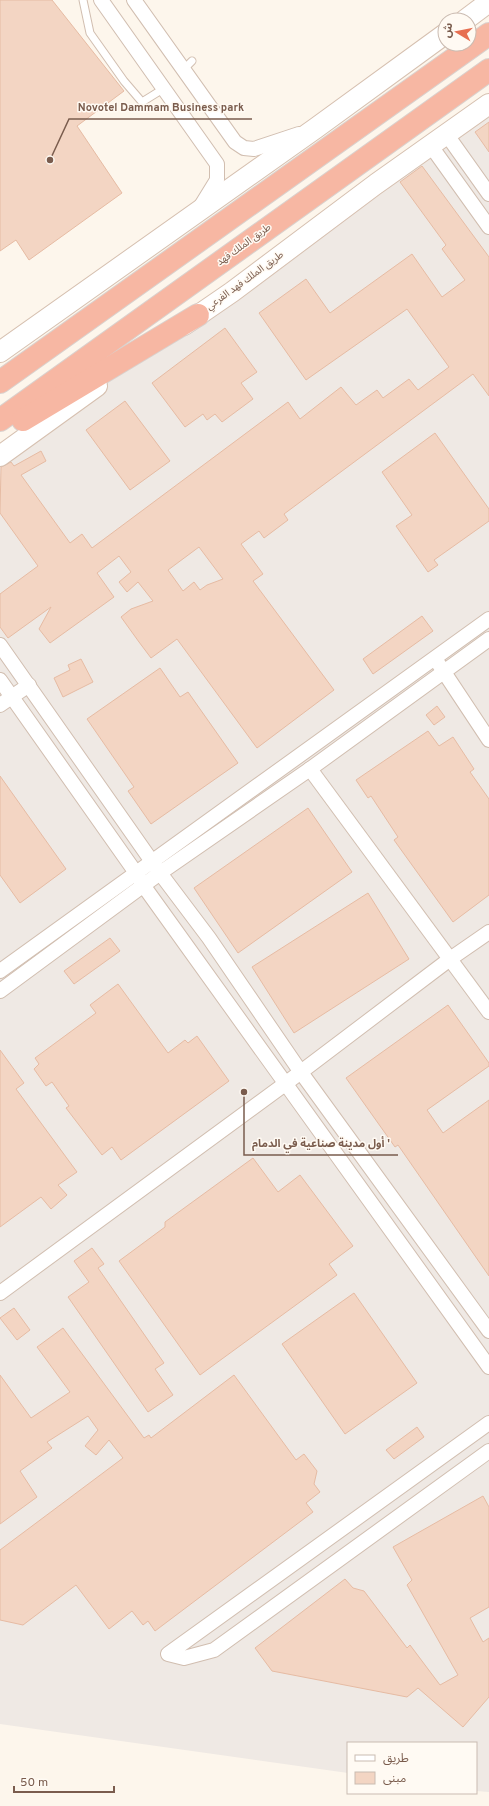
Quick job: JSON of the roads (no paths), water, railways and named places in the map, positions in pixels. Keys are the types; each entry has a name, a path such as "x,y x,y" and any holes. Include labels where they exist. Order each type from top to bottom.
{"highway":[{"path":"0,382 489,34"},
{"name":"طريق الملك فهد","path":"0,420 489,70"},
{"path":"0,434 198,315"}],"main road":[{"path":"476,12 489,2"},
{"path":"0,352 316,128 437,40"},
{"name":"طريق الملك فهد الفرعي","path":"0,456 198,315 376,184 489,104"}],"street":[{"path":"101,0 217,164 217,180 197,212"},
{"path":"134,0 188,65 235,142 244,148 254,150 316,128"},
{"path":"447,135 489,194"},
{"path":"431,146 489,227"},
{"path":"0,991 140,879 435,657 489,619"},
{"path":"156,867 310,769 489,639"},
{"path":"0,645 29,684 156,867 209,938 300,1071 489,1331"},
{"path":"435,657 489,740"},
{"path":"0,680 6,701 140,879 285,1084 489,1367"},
{"path":"6,701 29,684"},
{"path":"310,769 489,1012"},
{"path":"0,971 140,879"},
{"path":"0,1293 285,1084 300,1071 450,959 489,932"},
{"path":"196,957 209,938"},
{"path":"470,1437 486,1454 214,1650 184,1658 168,1654 489,1423"},
{"path":"345,1528 359,1545"}],"lane":[{"path":"83,0 90,33 124,81 142,102 163,89"}],"place":[{"name":"Novotel Dammam Business park","path":"50,160"},
{"name":"أول مدينة صناعية في الدمام '","path":"244,1092"}]}
